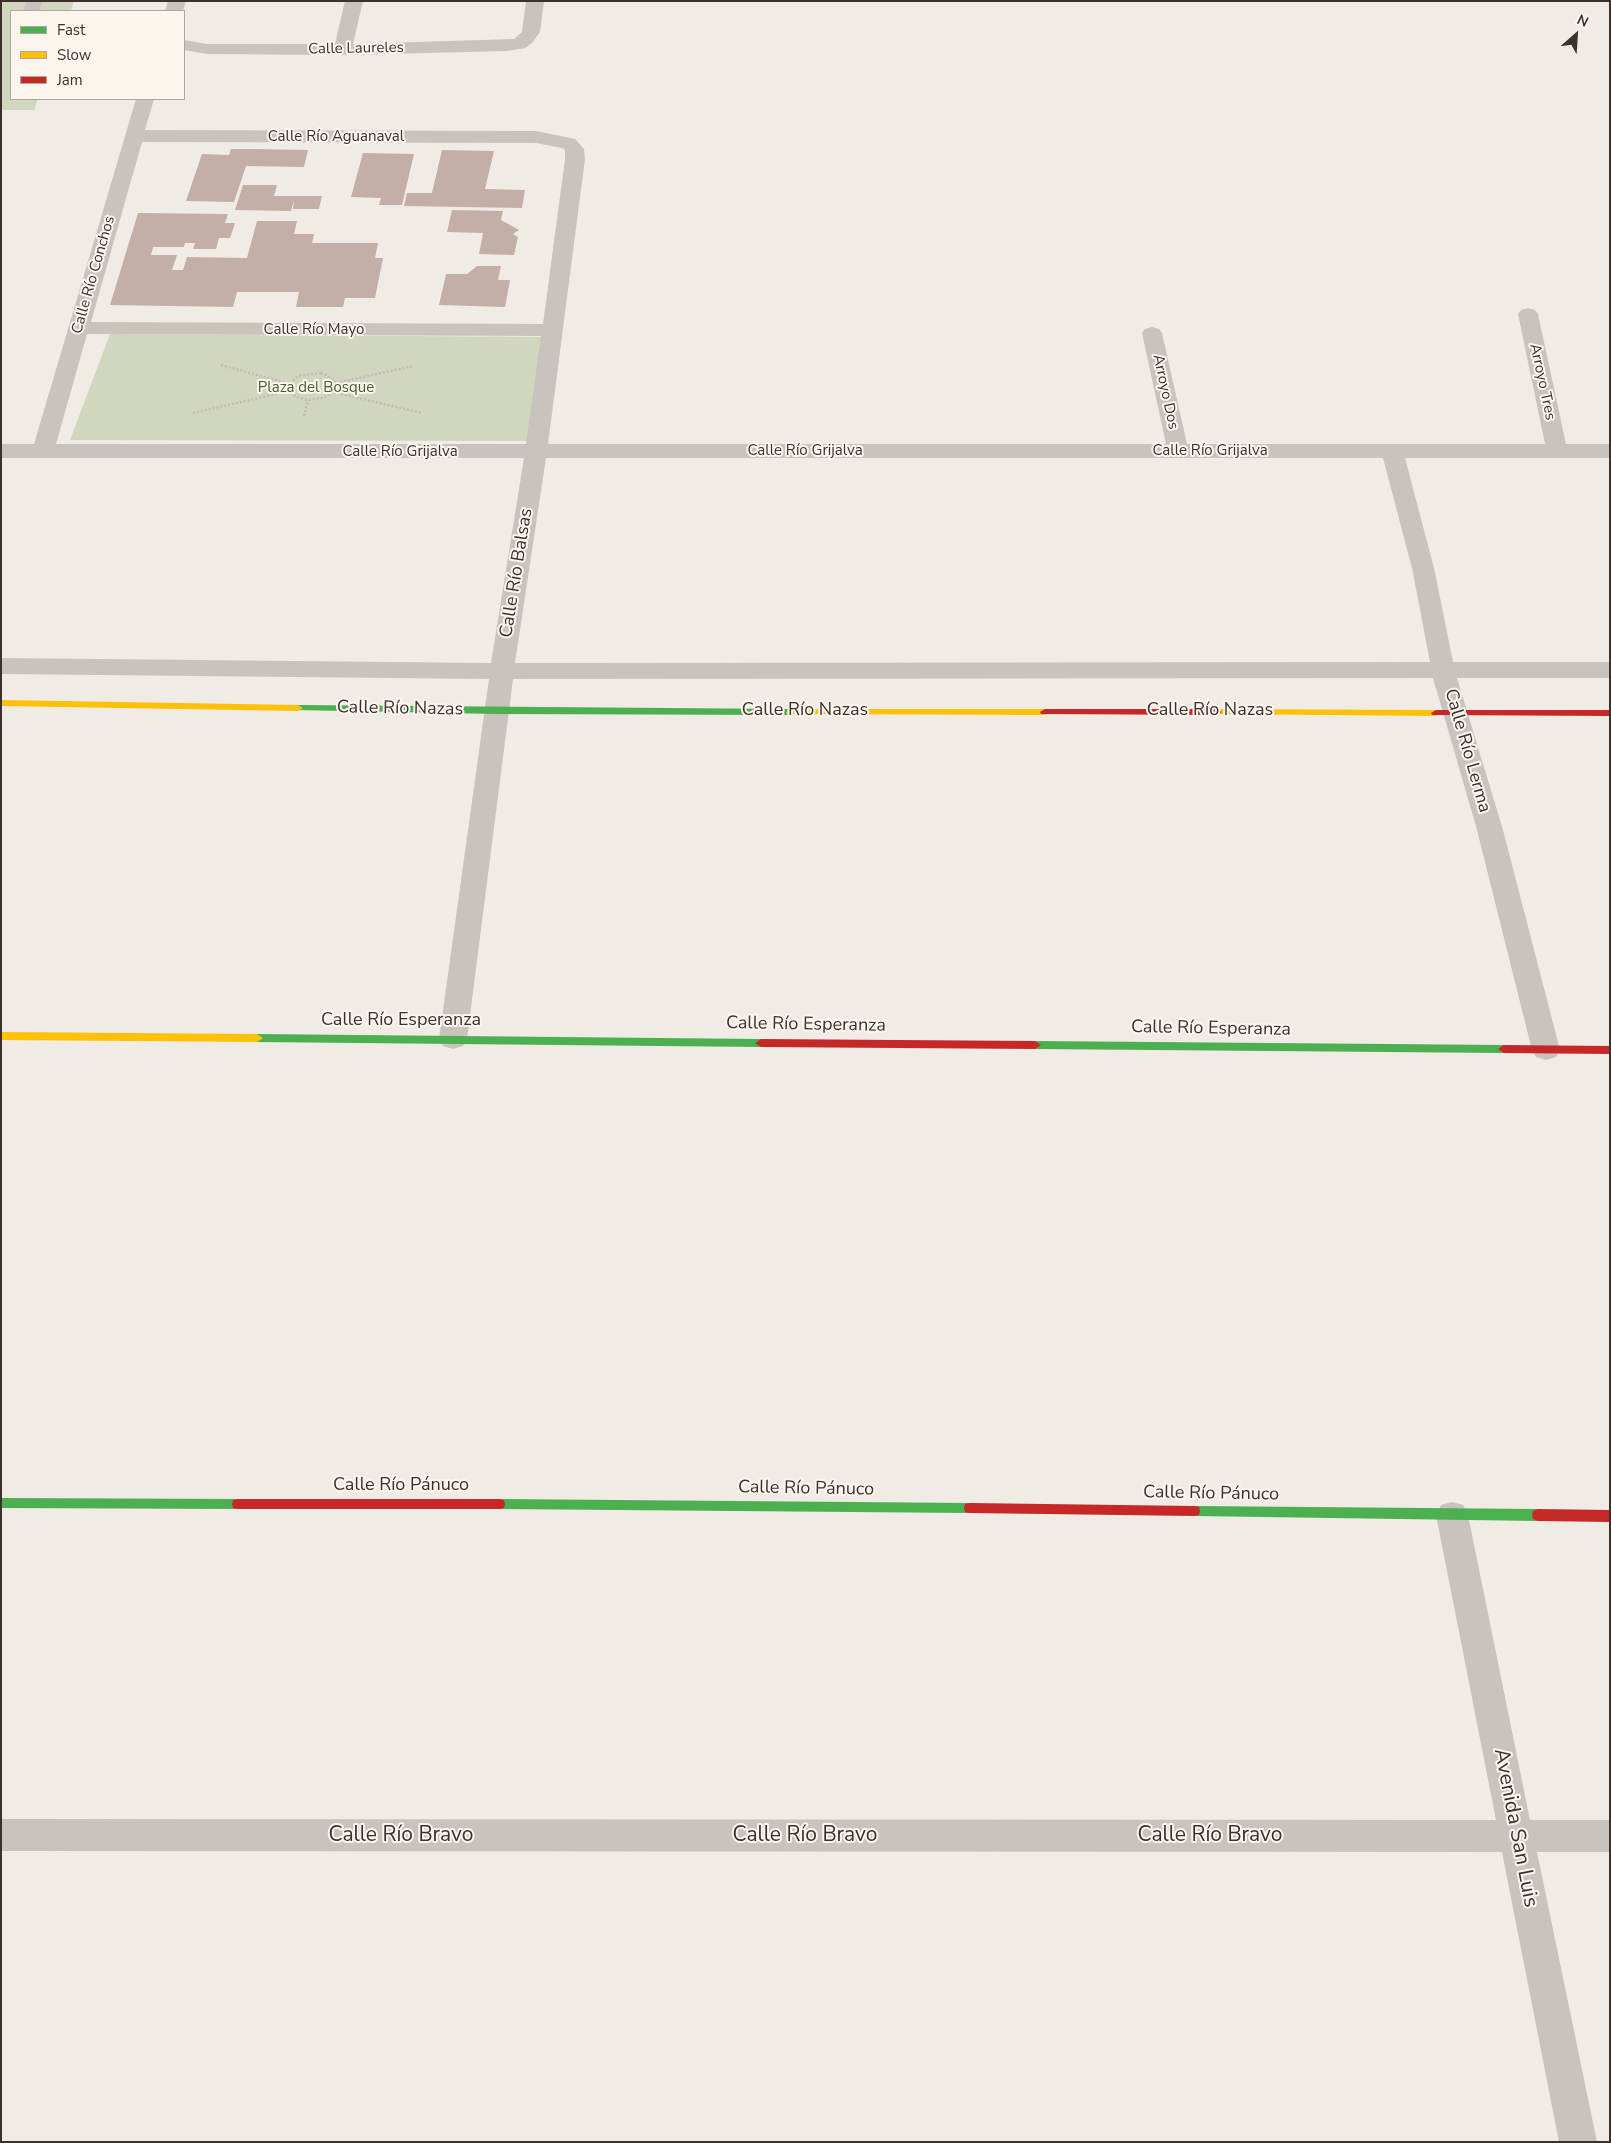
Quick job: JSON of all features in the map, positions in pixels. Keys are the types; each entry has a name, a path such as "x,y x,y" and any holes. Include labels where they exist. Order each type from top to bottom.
{"street":[{"path":"343,50 354,1"},
{"name":"Calle Laureles","path":"185,45 207,49 343,50 507,46 519,44 526,40 531,32 536,1"},
{"name":"Calle Río Conchos","path":"43,451 146,100"},
{"name":"Calle Río Aguanaval","path":"136,136 536,137"},
{"name":"Calle Río Balsas","path":"453,1039 502,671 536,451 551,330 576,159 574,149 568,142 536,137"},
{"name":"Arroyo Tres","path":"1528,314 1557,451"},
{"name":"Calle Río Mayo","path":"78,328 551,330"},
{"name":"Arroyo Dos","path":"1152,333 1178,451"},
{"name":"Calle Río Grijalva","path":"1,451 1610,451"},
{"name":"Calle Río Lerma","path":"1392,451 1423,568 1443,670 1490,830 1546,1050"},
{"path":"1,666 502,671 1610,670"},
{"name":"Calle Río Nazas","path":"1,703 497,711 1610,713"},
{"name":"Calle Río Esperanza","path":"1,1036 1610,1050"},
{"name":"Calle Río Pánuco","path":"1,1503 730,1505 1610,1516"},
{"name":"Avenida San Luis","path":"1452,1515 1578,2142"},
{"name":"Calle Río Bravo","path":"1,1835 1610,1836"}],"path":[{"path":"321,373 332,378 336,383 333,392 329,394 316,399 300,399 294,396 288,388 298,376 321,373"}],"green space":[{"path":"1,1 74,1 71,10 10,10 10,100 38,100 34,110 1,110"},
{"name":"Plaza del Bosque","path":"110,334 549,337 536,441 70,440"}],"building":[{"path":"231,149 308,150 304,167 246,166 234,202 186,201 202,154 229,155"},
{"path":"442,150 494,151 485,189 525,190 522,208 404,206 407,193 432,193"},
{"path":"363,153 414,154 402,205 379,205 381,198 351,197"},
{"path":"243,185 277,185 274,196 322,196 319,209 293,209 294,200 291,211 235,210"},
{"path":"452,210 503,211 501,220 519,230 513,234 518,237 514,255 479,254 483,233 447,232"},
{"path":"138,213 228,214 225,223 235,223 230,238 219,238 216,249 193,249 195,243 185,243 184,247 153,247 151,255 177,255 172,270 183,270 187,257 247,258 257,221 297,221 294,234 314,234 312,243 378,243 375,258 383,258 375,298 345,298 343,307 296,307 299,292 237,292 233,307 110,305"},
{"path":"477,266 501,266 498,280 510,280 505,307 439,305 446,274 467,274"}],"traffic: fast":[{"path":"298,708 791,712"},
{"path":"257,1038 761,1043"},
{"path":"1035,1045 1504,1049"},
{"path":"1,1503 238,1504"},
{"path":"499,1504 970,1508"},
{"path":"1194,1511 1538,1515"}],"traffic: slow":[{"path":"1,703 298,708"},
{"path":"791,712 1045,712"},
{"path":"1217,712 1436,713"},
{"path":"1,1036 257,1038"}],"traffic: jam":[{"path":"1045,712 1217,712"},
{"path":"1436,713 1610,713"},
{"path":"761,1043 1035,1045"},
{"path":"1504,1049 1610,1050"},
{"path":"238,1504 499,1504"},
{"path":"970,1508 1194,1511"},
{"path":"1538,1515 1610,1516"}]}
